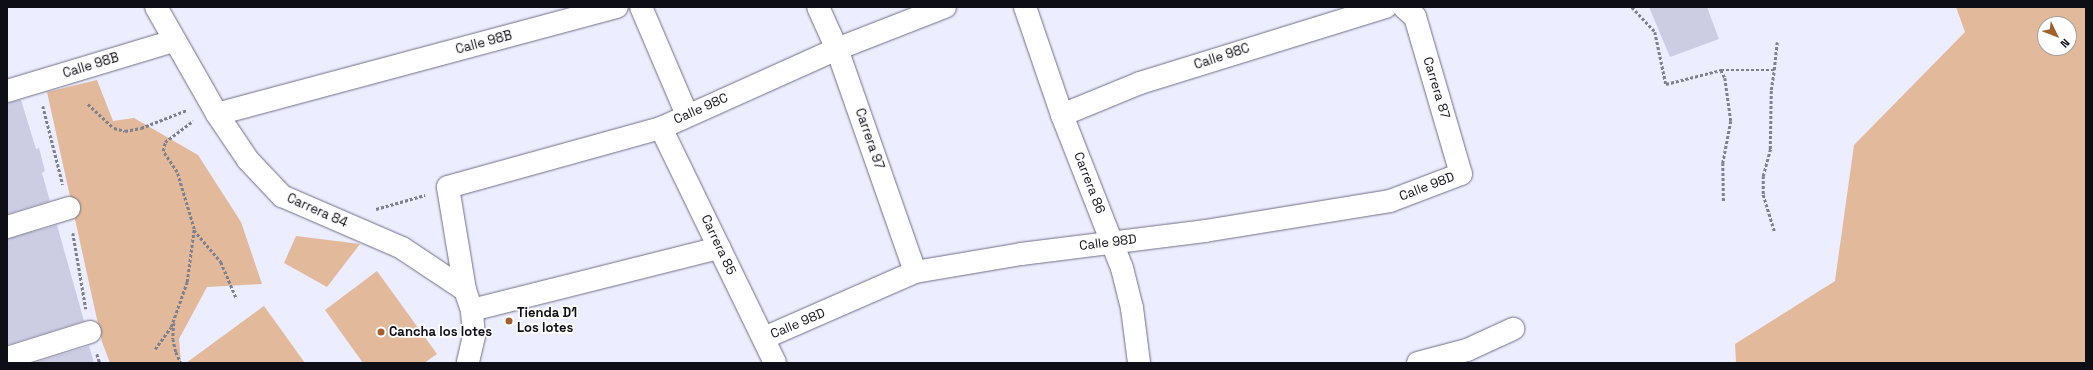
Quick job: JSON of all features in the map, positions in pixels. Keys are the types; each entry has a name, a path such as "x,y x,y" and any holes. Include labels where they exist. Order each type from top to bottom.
{"street":[{"name":"Carrera 84","path":"156,7 174,41 213,106 248,160 282,196 402,248 465,290"},
{"name":"Calle 98B","path":"213,106 352,79 617,7"},
{"path":"641,7 687,115"},
{"name":"Carrera 97","path":"818,7 837,49 915,272"},
{"name":"Calle 98C","path":"448,187 661,128 687,115 837,49 944,7"},
{"name":"Carrera 86","path":"1025,7 1062,115 1122,268 1132,308 1139,363"},
{"name":"Calle 98C","path":"1062,115 1140,83 1385,7"},
{"name":"Carrera 87","path":"1404,7 1415,17 1461,174"},
{"name":"Calle 98B","path":"7,91 174,41"},
{"name":"Carrera 85","path":"661,128 775,363"},
{"name":"Calle 98D","path":"764,338 915,272 1021,254 1205,231 1390,201 1461,174"},
{"path":"448,187 465,290 472,310 474,336 468,363"},
{"path":"7,227 69,208"},
{"path":"472,310 719,248"},
{"path":"1418,363 1467,350 1513,329"},
{"path":"7,358 90,332"}],"path":[{"path":"1632,7 1655,32 1666,84 1721,70 1774,70"},
{"path":"1774,231 1763,194 1763,176 1770,149 1771,90 1777,42"},
{"path":"1721,70 1725,78 1731,121 1723,163 1724,202"},
{"path":"88,104 114,128 126,131 141,128 213,106"},
{"path":"213,106 165,142 163,151 177,172 194,229 221,262 236,297"},
{"path":"374,210 448,187"},
{"path":"155,349 171,327 187,282 194,229"},
{"path":"174,318 173,339 181,363"}],"shaded area":[{"path":"1956,7 2086,7 2086,363 1736,363 1735,344 1835,281 1854,145 1965,32"},
{"path":"97,80 113,121 134,118 198,155 241,222 262,284 207,287 179,339 181,363 110,363 102,342 47,92"},
{"path":"296,236 360,244 327,287 284,263"},
{"name":"Cancha los lotes","path":"377,271 437,354 424,363 363,363 325,310"},
{"path":"264,306 305,363 186,363"}],"building":[{"path":"1649,7 1707,7 1719,39 1670,57"},
{"path":"21,100 36,149 39,148 45,171 42,173 50,201 7,214 7,103"},
{"path":"57,225 84,321 7,345 7,239"},
{"path":"89,346 94,363 33,363"}],"place":[{"name":"Tienda D1 Los lotes","path":"509,321"},
{"name":"Cancha los lotes","path":"381,332"}]}
